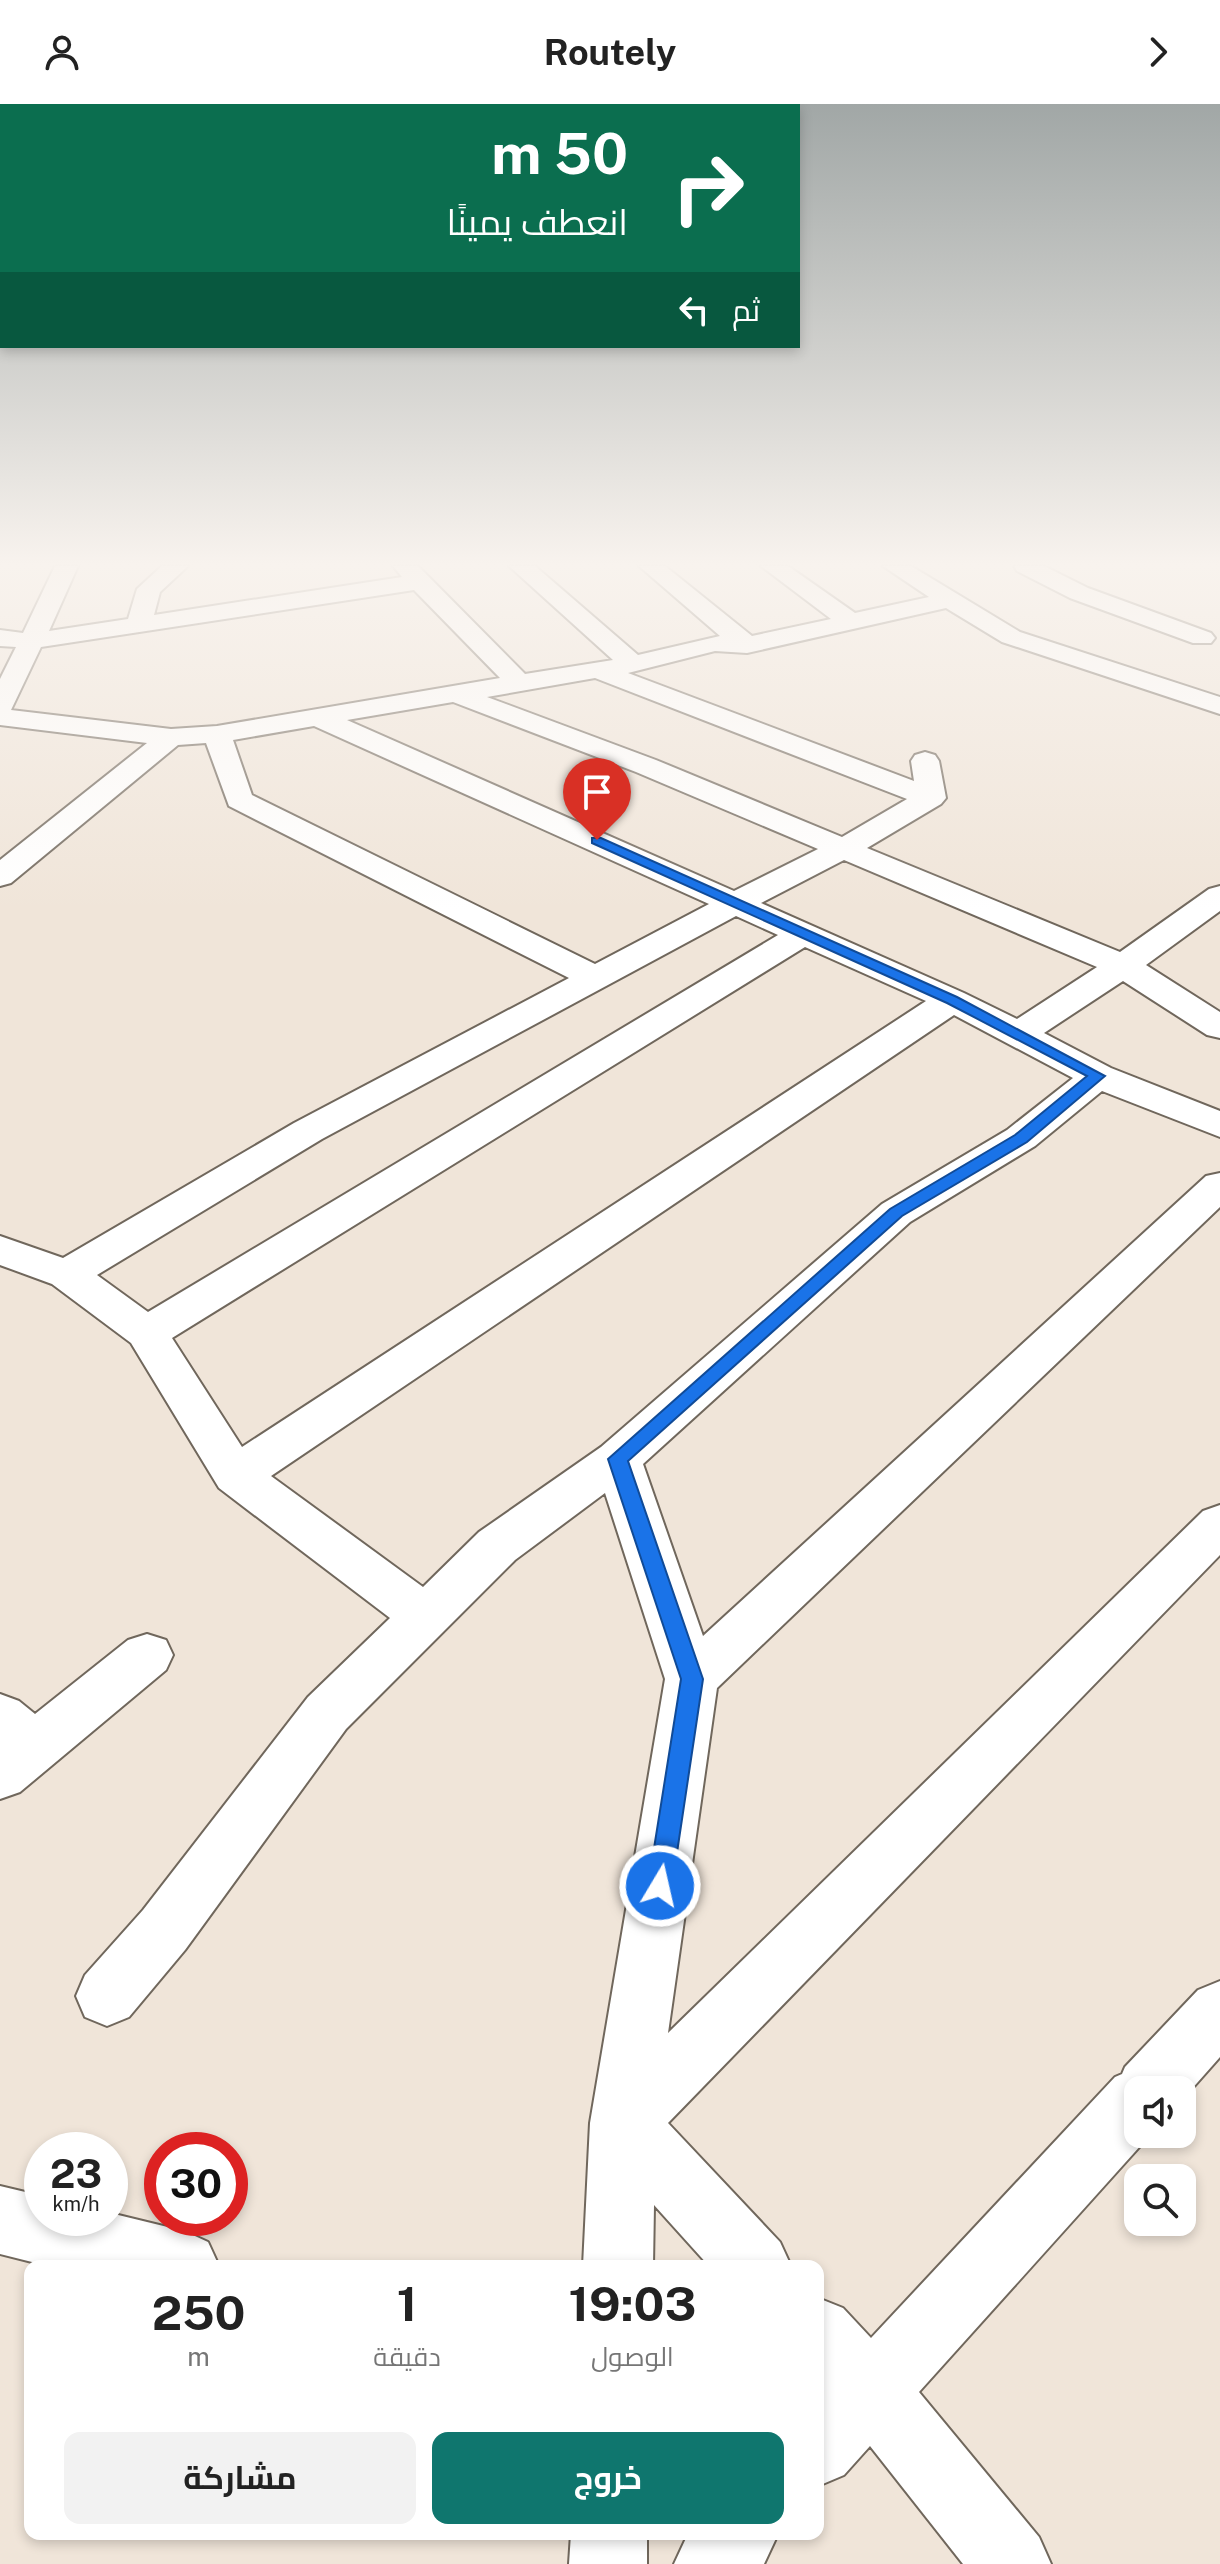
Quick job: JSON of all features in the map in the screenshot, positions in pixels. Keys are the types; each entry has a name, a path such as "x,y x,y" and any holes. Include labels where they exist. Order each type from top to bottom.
{"street":[{"path":"0,707 6,681"},
{"path":"0,717 171,737 217,734 526,681"},
{"path":"624,681 931,798"},
{"path":"1144,681 1220,706"},
{"path":"454,693 646,766 1123,966 1220,1027"},
{"path":"317,717 952,1000 1098,1076 1220,1125"},
{"path":"217,734 239,800 595,977"},
{"path":"0,876 171,737"},
{"path":"925,761 931,798"},
{"path":"67,1274 308,1131 737,902 843,849 931,798"},
{"path":"1017,1035 1123,966 1220,896"},
{"path":"147,1333 801,935"},
{"path":"236,1475 952,1000"},
{"path":"107,1996 164,1930 327,1713 497,1546 618,1459 896,1213 1021,1138 1098,1076"},
{"path":"692,1679 1220,1185"},
{"path":"0,1250 67,1274 147,1333 236,1475 427,1618"},
{"path":"618,1459 692,1679 623,2123 618,2260"},
{"path":"623,2123 1220,1524"},
{"path":"12,1746 147,1655"},
{"path":"1161,2076 1220,2011"},
{"path":"824,2443 1124,2115"},
{"path":"623,2123 750,2260"},
{"path":"0,2220 160,2260"},
{"path":"824,2339 872,2391 1012,2564"},
{"path":"608,2564 609,2540"},
{"path":"713,2564 735,2540"}],"route":[{"path":"597,840 737,902 801,935 952,1000 1098,1076 1021,1138 896,1213 618,1459 692,1679 660,1886"}]}
